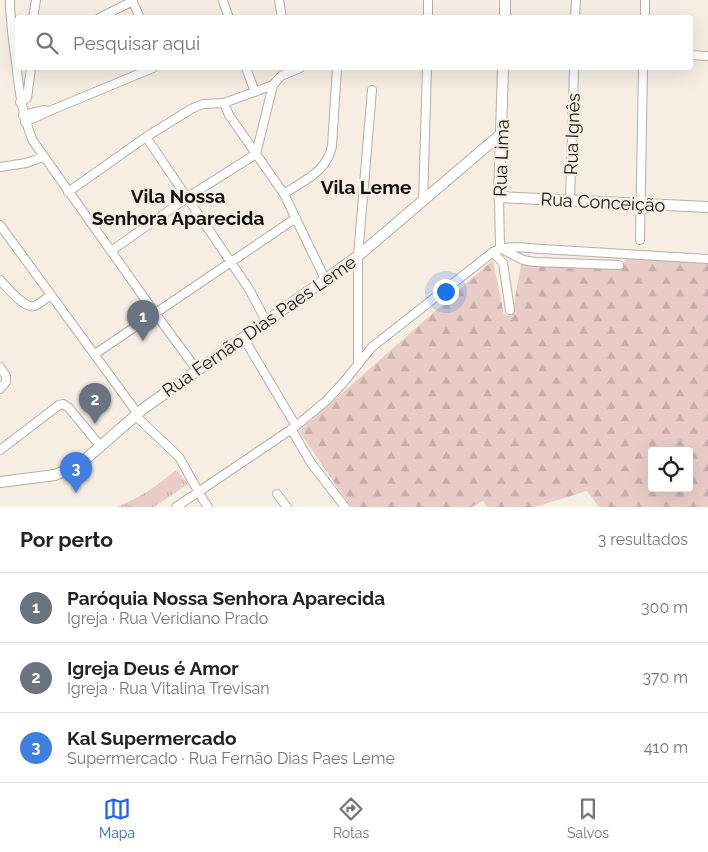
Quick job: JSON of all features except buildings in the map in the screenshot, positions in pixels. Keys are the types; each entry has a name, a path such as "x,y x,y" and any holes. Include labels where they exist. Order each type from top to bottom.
{"main road":[{"path":"505,0 505,15"},
{"name":"Rua Lima","path":"499,196 503,70"},
{"name":"Rua Fernão Dias Paes Leme","path":"0,482 56,475 71,468 101,447 136,414 358,256 501,134"},
{"name":"Rua Conceição","path":"499,196 708,207"}],"street":[{"path":"10,0 10,24 15,63"},
{"path":"34,15 36,0"},
{"path":"279,0 282,15"},
{"path":"428,0 428,15"},
{"path":"575,15 576,0"},
{"path":"645,0 645,15"},
{"path":"105,15 133,1 139,15"},
{"path":"223,1 228,15"},
{"path":"693,55 708,56"},
{"path":"16,70 24,119 33,141 197,370"},
{"path":"20,102 27,98 31,70"},
{"path":"24,119 54,109 148,70"},
{"path":"247,70 255,92"},
{"path":"281,76 282,70"},
{"path":"68,192 146,137 191,109 203,104 224,103 255,92 273,85 281,76 293,70"},
{"path":"284,194 319,171 330,157 337,70"},
{"path":"423,202 427,70"},
{"name":"Rua Ignês","path":"570,200 574,70"},
{"path":"640,240 644,70"},
{"path":"111,251 188,197 256,154 273,85"},
{"path":"358,363 358,256 372,90"},
{"path":"224,103 229,115 284,194 325,279"},
{"path":"146,137 249,289 266,320"},
{"path":"0,167 43,157"},
{"name":"Rua Lima","path":"497,250 499,196"},
{"path":"95,354 296,218"},
{"path":"0,225 95,354 135,410 138,418 180,457 208,507"},
{"path":"176,507 293,427 338,389 372,347 497,250 524,248 708,259"},
{"path":"497,250 523,260 535,262 619,265"},
{"path":"497,250 504,263 510,310"},
{"path":"0,280 24,304 30,306 36,306 51,295"},
{"path":"243,337 311,463 345,507"},
{"path":"0,367 6,376 6,382 0,389"},
{"path":"0,450 63,404 69,408 101,447"},
{"path":"277,494 287,507"}],"green space":[{"path":"626,258 708,264 708,507 599,507 587,491 535,507 487,507 483,501 472,507 351,507 299,431 493,260 504,315 512,314 521,265 622,268"},
{"path":"176,470 188,484 154,507 117,507 148,491"}],"place":[{"name":"Paróquia Nossa Senhora Aparecida","path":"143,341"},
{"name":"Igreja Deus é Amor","path":"95,424"},
{"name":"Kal Supermercado","path":"76,493"}],"district":[{"name":"Vila Leme","path":"366,187"},
{"name":"Vila Nossa Senhora Aparecida","path":"178,207"}]}
